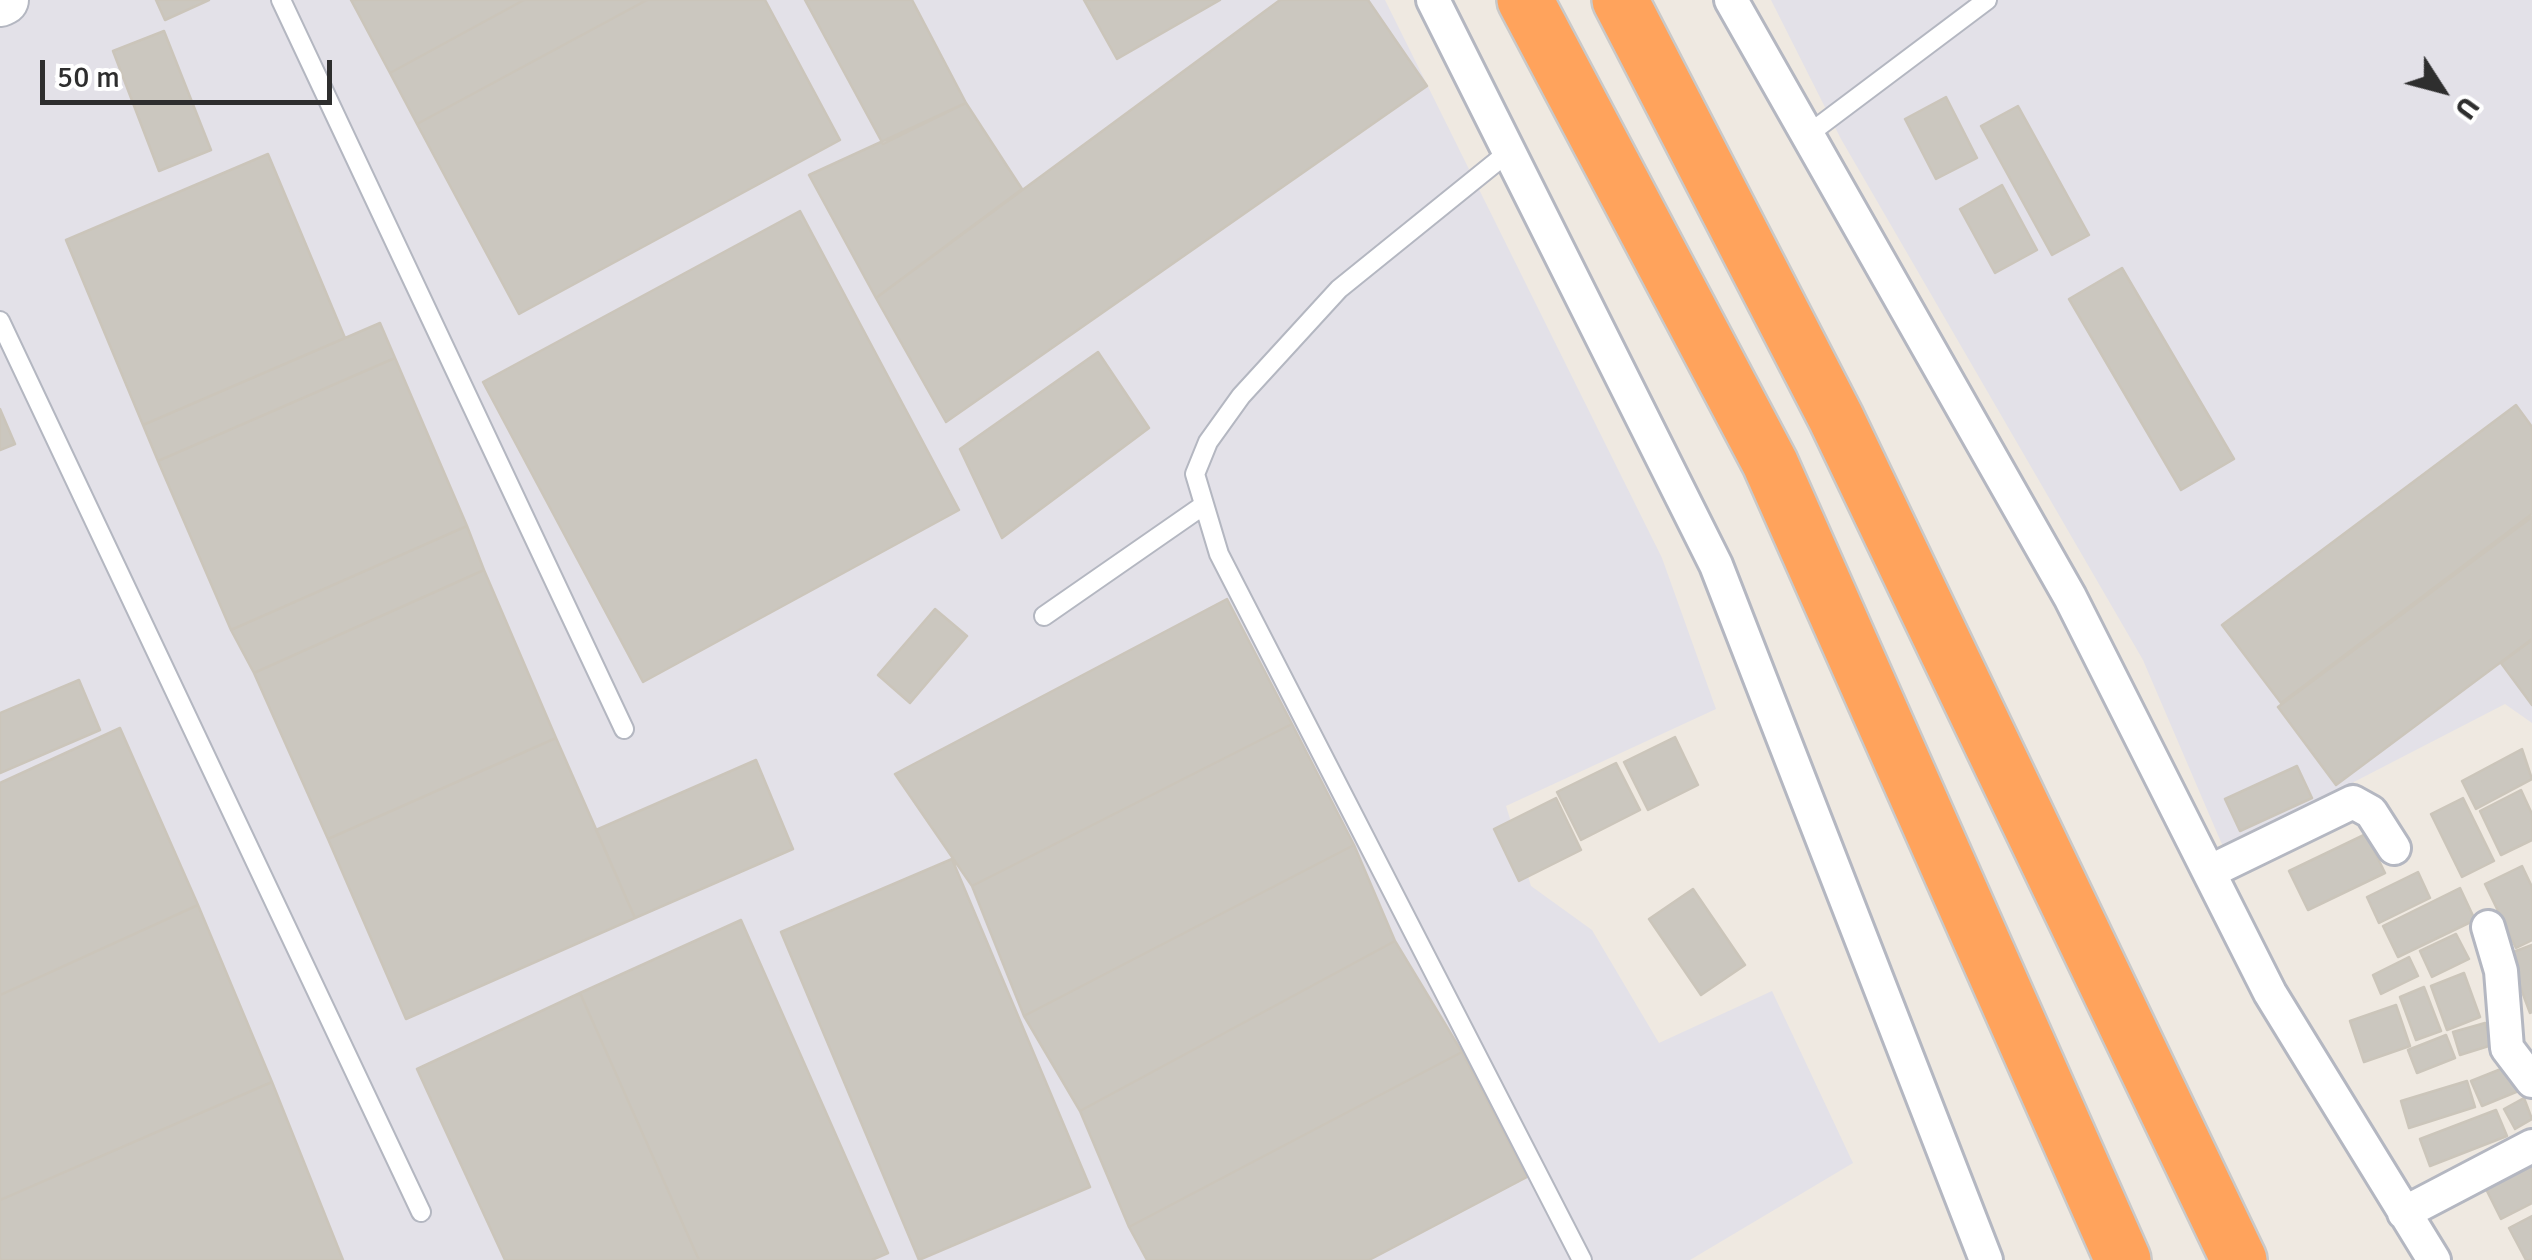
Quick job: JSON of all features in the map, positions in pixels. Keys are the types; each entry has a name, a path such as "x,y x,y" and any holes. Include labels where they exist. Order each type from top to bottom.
{"highway":[{"path":"1525,0 1770,463 2122,1260"},
{"path":"1620,0 1836,418 2239,1260"}],"street":[{"path":"1433,0 1716,565 1986,1260"},
{"path":"1731,0 2070,597 2270,993 2434,1260"},
{"path":"2209,872 2353,802 2371,812 2394,848"},
{"path":"2488,927 2502,971 2506,1048 2532,1081"},
{"path":"2404,1213 2532,1146"}],"lane":[{"path":"281,0 624,729"},
{"path":"1806,136 1987,0"},
{"path":"1511,150 1339,289 1241,396 1208,442 1195,474 1201,507 1219,554 1582,1260"},
{"path":"0,321 420,1212"},
{"path":"1044,616 1201,507"}],"shaded area":[{"path":"0,0 1385,0 1662,558 1716,709 1506,806 1531,886 1592,930 1659,1043 1772,991 1853,1163 1690,1260 0,1260"},
{"path":"1771,0 2532,0 2532,723 2505,704 2224,849 2143,660 1841,139"}],"building":[{"path":"156,0 209,0 165,20"},
{"path":"351,0 524,0 390,73"},
{"path":"524,0 647,0 417,124 390,73"},
{"path":"647,0 765,0 840,140 519,314 417,124"},
{"path":"805,0 912,0 966,103 883,144"},
{"path":"1084,0 1220,0 1117,59"},
{"path":"1280,0 1368,0 1427,86 946,422 876,298"},
{"path":"164,31 211,150 159,171 113,51"},
{"path":"1946,97 1977,158 1936,179 1905,119"},
{"path":"966,103 1022,189 876,298 809,175"},
{"path":"2018,106 2089,235 2052,255 1981,126"},
{"path":"268,154 345,338 143,425 66,240"},
{"path":"2002,185 2037,250 1995,273 1960,209"},
{"path":"800,211 959,510 643,682 483,382"},
{"path":"2122,268 2234,459 2181,490 2069,299"},
{"path":"380,323 395,358 158,461 143,425"},
{"path":"1098,352 1149,428 1002,538 960,449"},
{"path":"395,358 467,526 231,630 158,461"},
{"path":"2516,405 2532,427 2532,514 2281,703 2222,625"},
{"path":"0,409 15,444 0,450"},
{"path":"2532,517 2532,639 2336,785 2278,707"},
{"path":"467,526 484,570 254,673 231,630"},
{"path":"484,570 556,738 328,839 254,673"},
{"path":"1227,599 1292,724 972,886 895,774"},
{"path":"935,609 967,636 910,703 878,675"},
{"path":"2532,640 2532,705 2501,663"},
{"path":"79,680 100,730 0,773 0,713"},
{"path":"1292,724 1354,845 1024,1016 972,886"},
{"path":"120,728 198,905 0,995 0,783"},
{"path":"1675,737 1698,785 1648,810 1624,762"},
{"path":"556,738 635,918 406,1019 328,839"},
{"path":"2522,749 2532,779 2476,809 2462,781"},
{"path":"756,760 793,849 635,918 596,830"},
{"path":"1616,763 1640,810 1581,840 1557,792"},
{"path":"2297,766 2312,798 2240,831 2225,799"},
{"path":"2521,790 2532,814 2532,840 2501,855 2480,811"},
{"path":"1556,798 1581,850 1519,881 1494,829"},
{"path":"2463,798 2494,861 2462,877 2431,814"},
{"path":"2366,834 2385,873 2308,910 2289,871"},
{"path":"1354,845 1395,941 1080,1111 1024,1016"},
{"path":"952,859 1090,1187 919,1260 781,932"},
{"path":"2522,866 2532,887 2532,940 2516,948 2485,884"},
{"path":"2418,872 2430,898 2379,923 2367,897"},
{"path":"2460,888 2475,920 2398,957 2383,926"},
{"path":"1693,889 1745,965 1701,995 1649,919"},
{"path":"198,905 272,1082 0,1200 0,995"},
{"path":"741,920 888,1253 872,1260 699,1260 580,993"},
{"path":"2456,934 2469,959 2432,977 2420,951"},
{"path":"1395,941 1462,1052 1129,1227 1080,1111"},
{"path":"2532,945 2532,1012 2530,1013 2508,954"},
{"path":"2409,957 2418,976 2381,994 2373,975"},
{"path":"2464,973 2480,1017 2447,1030 2431,986"},
{"path":"2424,987 2441,1031 2416,1040 2400,997"},
{"path":"580,993 699,1260 505,1260 417,1069"},
{"path":"2396,1005 2410,1046 2364,1062 2350,1021"},
{"path":"2485,1023 2492,1045 2460,1055 2453,1032"},
{"path":"2446,1035 2455,1058 2417,1073 2408,1050"},
{"path":"1462,1052 1527,1177 1369,1260 1147,1260 1129,1227"},
{"path":"2511,1065 2521,1090 2482,1106 2471,1081"},
{"path":"2467,1081 2475,1107 2409,1128 2401,1101"},
{"path":"272,1082 343,1260 0,1260 0,1200"},
{"path":"2524,1098 2532,1119 2515,1129 2504,1109"},
{"path":"2496,1110 2507,1136 2430,1166 2420,1139"},
{"path":"2532,1160 2532,1203 2501,1219 2484,1185"},
{"path":"2532,1216 2532,1260 2526,1260 2509,1228"}]}
